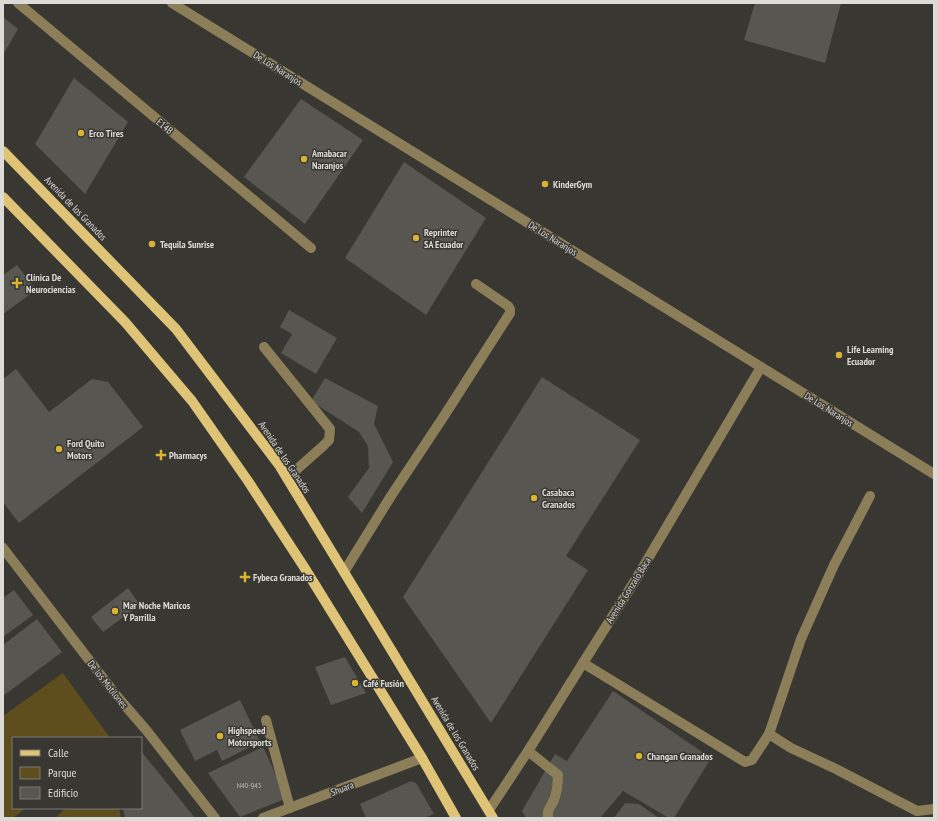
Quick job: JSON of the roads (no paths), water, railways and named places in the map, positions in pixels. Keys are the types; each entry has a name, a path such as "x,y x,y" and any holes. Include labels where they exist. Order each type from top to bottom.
{"main road":[{"name":"Avenida de los Granados","path":"3,151 176,328 279,465 491,814"},
{"path":"3,197 125,322 192,401 248,481 304,567 422,758 456,818"}],"street":[{"name":"E14B","path":"18,3 311,248"},
{"name":"De Los Naranjos","path":"172,3 761,367 932,469"},
{"path":"344,572 391,496 510,313 508,306 476,284"},
{"path":"264,347 330,429 330,440 287,478"},
{"name":"Avenida Gonzalo Baca","path":"491,814 528,751 636,579 761,367"},
{"path":"583,663 745,762 752,760 769,734 801,639 834,565 870,496"},
{"name":"De los Motilones","path":"3,548 116,695 147,731 215,818"},
{"path":"266,720 290,808"},
{"path":"769,734 791,748 836,768 917,811 934,809"},
{"path":"528,751 558,775 558,786 554,800 548,811 548,818"},
{"name":"Shuara","path":"262,818 422,758"}],"place":[{"name":"Erco Tires","path":"81,133"},
{"name":"Amabacar Naranjos","path":"304,159"},
{"name":"KinderGym","path":"545,184"},
{"name":"Reprinter SA Ecuador","path":"416,238"},
{"name":"Tequila Sunrise","path":"152,244"},
{"name":"Clínica De Neurociencias","path":"17,283"},
{"name":"Life Learning Ecuador","path":"839,355"},
{"name":"Ford Quito Motors","path":"59,449"},
{"name":"Pharmacys","path":"161,455"},
{"name":"Casabaca Granados","path":"534,498"},
{"name":"Fybeca Granados","path":"245,577"},
{"name":"Mar Noche Maricos Y Parrilla","path":"115,611"},
{"name":"Café Fusión","path":"355,683"},
{"name":"Highspeed Motorsports","path":"220,736"},
{"name":"Changan Granados","path":"639,756"}]}
